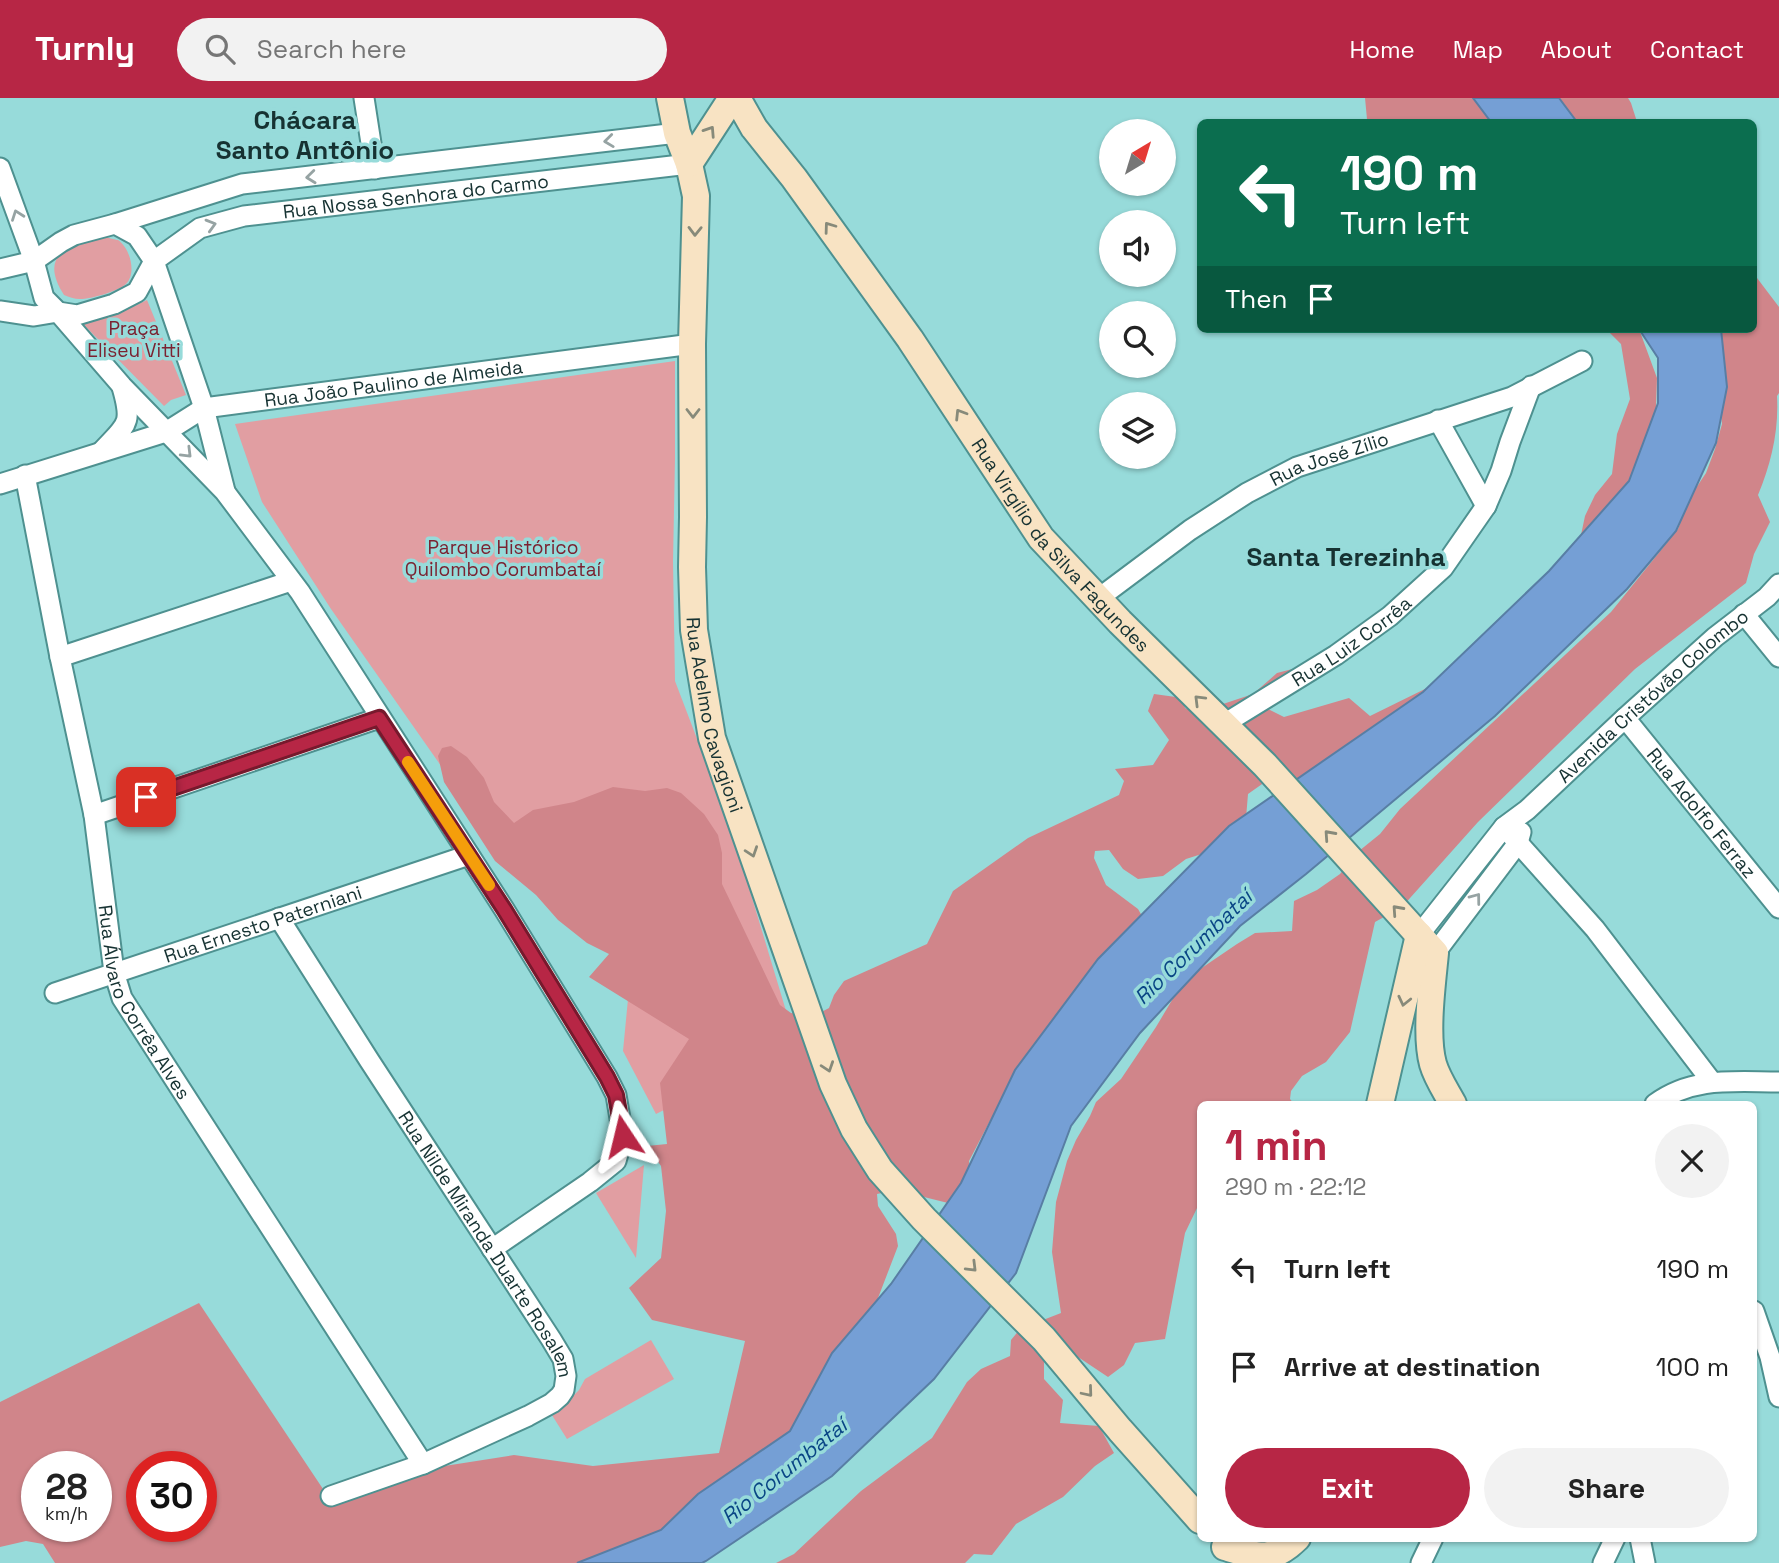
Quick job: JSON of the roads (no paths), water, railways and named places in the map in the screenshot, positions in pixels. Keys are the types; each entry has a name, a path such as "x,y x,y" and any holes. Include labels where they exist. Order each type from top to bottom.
{"street":[{"path":"364,98 375,169"},
{"name":"Rua Adelmo Cavagioni","path":"670,98 696,196 692,344 694,630 712,738 834,1084 854,1129 880,1170 924,1219 1044,1339 1197,1517"},
{"path":"689,164 732,98"},
{"name":"Rua Virgílio da Silva Fagundes","path":"737,98 754,128 794,178 910,339 1041,538 1120,622 1265,765 1427,944"},
{"name":"Rua Nossa Senhora do Carmo","path":"115,224 242,184 677,132"},
{"name":"Rua Nossa Senhora do Carmo","path":"154,261 200,228 244,216 689,164"},
{"path":"0,169 34,261 44,298 122,386 225,492 291,581 335,644 379,718 545,975 616,1095 623,1136 616,1161 492,1249"},
{"path":"0,269 34,261 74,236 115,224 137,236 154,261 204,408 225,492"},
{"path":"0,311 34,316 58,312 77,315 96,310 137,292 154,261"},
{"name":"Rua João Paulino de Almeida","path":"0,484 166,432 204,408 692,344"},
{"name":"Rua José Zílio","path":"1099,598 1190,530 1247,493 1297,467 1512,397 1582,361"},
{"path":"102,451 126,424 128,408 122,386"},
{"name":"Rua Luiz Corrêa","path":"1224,724 1336,655 1390,616 1443,568 1486,506 1531,386"},
{"path":"1438,420 1486,506"},
{"name":"Rua Álvaro Corrêa Alves","path":"25,475 94,815 114,972 122,998 423,1464"},
{"path":"1773,591 1779,572"},
{"path":"60,657 291,581"},
{"name":"Avenida Cristóvão Colombo","path":"1381,1101 1427,944 1504,827 1527,810 1715,637 1773,591"},
{"path":"1744,614 1779,657"},
{"path":"94,815 379,718"},
{"name":"Rua Adolfo Ferraz","path":"1625,718 1779,908"},
{"name":"Avenida Cristóvão Colombo","path":"1427,944 1518,843 1527,810"},
{"path":"1504,827 1595,929 1712,1082"},
{"name":"Rua Ernesto Paterniani","path":"55,993 469,855"},
{"name":"Rua Nilde Miranda Duarte Rosalem","path":"279,918 563,1359 566,1377 564,1390 552,1403 528,1416 423,1464 331,1496"},
{"path":"1427,944 1431,998 1430,1049 1434,1068 1451,1101"},
{"path":"1661,1101 1679,1092 1712,1082 1779,1082"},
{"path":"1757,1320 1770,1357 1779,1397"},
{"path":"1421,1563 1431,1542"},
{"path":"1603,1563 1613,1542"},
{"path":"1641,1542 1645,1563"},
{"path":"1228,1550 1267,1559 1291,1551"}],"water":[{"path":"1473,98 1559,98 1575,119 1489,119"},
{"name":"Rio Corumbataí","path":"1642,333 1721,333 1727,387 1716,443 1676,531 1627,589 1495,716 1240,926 1140,1033 1071,1126 1016,1273 934,1379 832,1476 706,1561 577,1563 661,1530 698,1494 790,1431 832,1353 891,1284 961,1183 1015,1070 1098,959 1229,826 1423,692 1549,571 1629,481 1658,403 1658,358"}],"district":[{"name":"Chácara Santo Antônio","path":"305,135"},
{"name":"Santa Terezinha","path":"1346,557"}],"park label":[{"name":"Praça Eliseu Vitti","path":"134,339"},
{"name":"Parque Histórico Quilombo Corumbataí","path":"503,558"}]}
